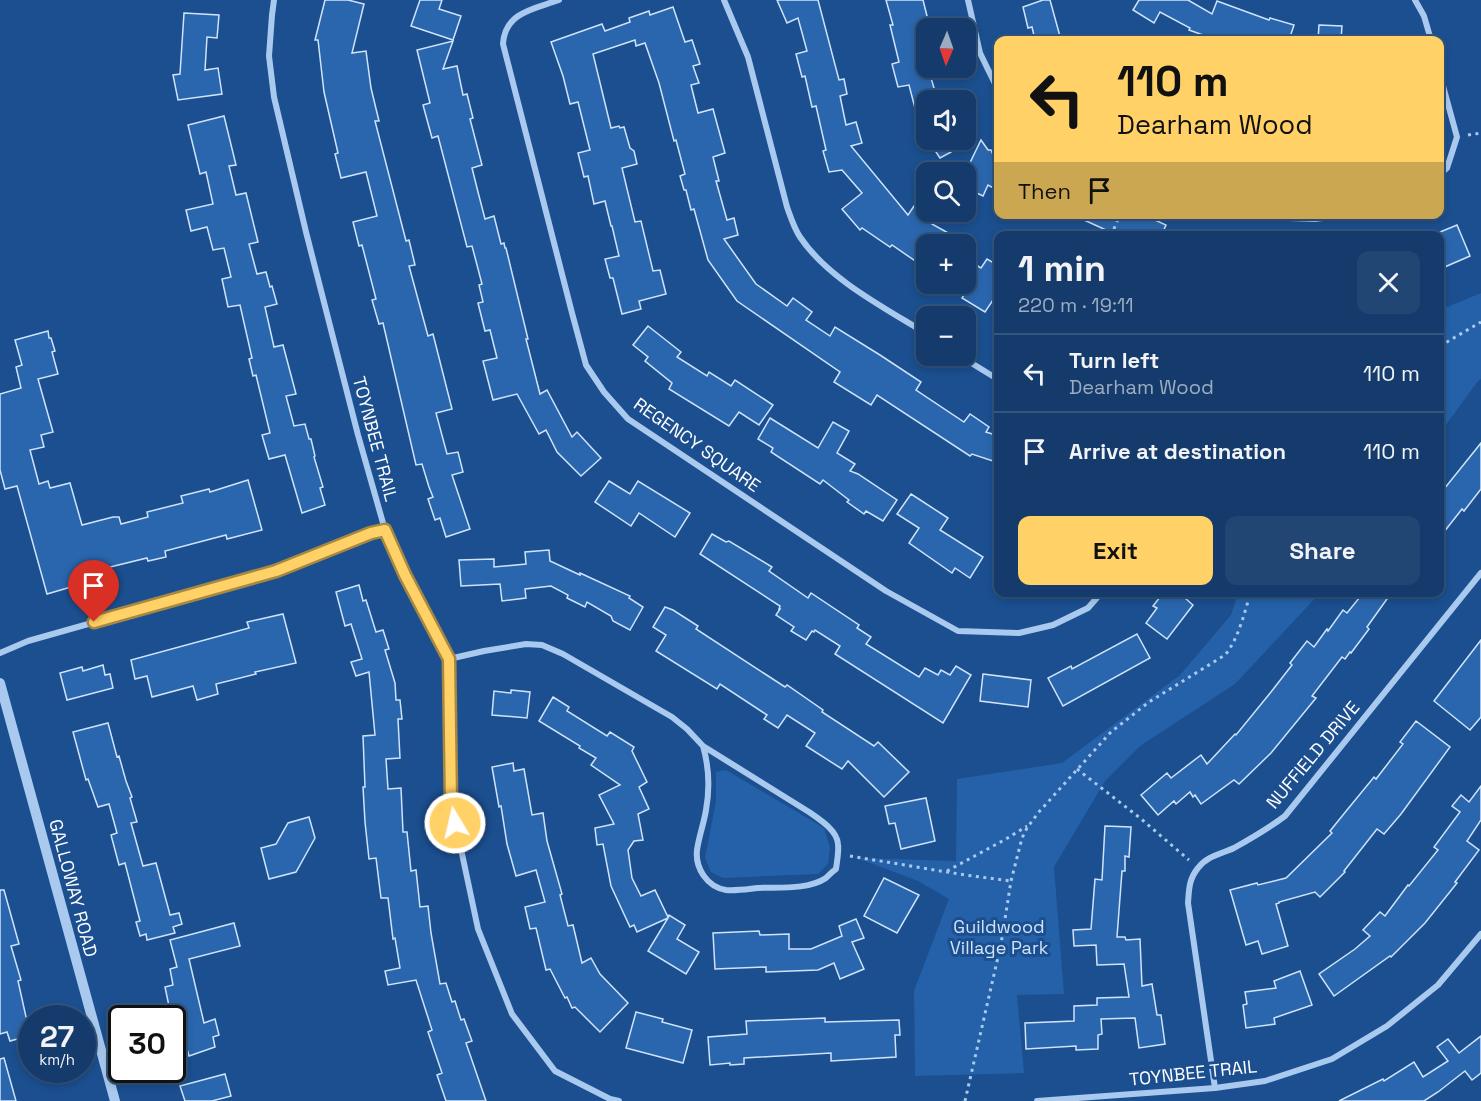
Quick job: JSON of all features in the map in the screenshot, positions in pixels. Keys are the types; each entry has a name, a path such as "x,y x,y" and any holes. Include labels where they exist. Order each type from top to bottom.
{"street":[{"name":"TOYNBEE TRAIL","path":"274,0 269,56 274,97 289,165 358,435 385,530 405,575 449,659 451,802 478,929 512,1014 555,1071 610,1099 619,1101"},
{"name":"REGENCY SQUARE","path":"560,0 516,17 504,33 503,44 586,365 604,392 628,419 886,591 958,631 1020,633 1053,625 1088,609 1098,597"},
{"path":"724,0 748,57 788,207 793,224 800,236 830,270 916,327"},
{"path":"968,0 980,53 994,82"},
{"path":"1415,0 1424,16 1430,36"},
{"path":"1444,90 1457,137 1447,168 1444,171"},
{"path":"976,366 994,377"},
{"path":"0,653 28,641 276,571 371,533 385,530"},
{"name":"NUFFIELD DRIVE","path":"1198,868 1209,858 1265,831 1285,816 1481,573"},
{"path":"449,659 526,644 542,645 563,654 672,717 703,746 821,821 838,841 836,869 825,878 812,884 796,886 726,890 710,884 696,861 707,808 709,779 703,746"},
{"name":"GALLOWAY ROAD","path":"0,683 115,1101"},
{"path":"1198,868 1189,883 1188,903 1215,1088"},
{"name":"TOYNBEE TRAIL","path":"1037,1101 1215,1088 1265,1081 1332,1059 1387,1026 1438,985 1481,934"}],"path":[{"path":"1444,344 1481,322"},
{"path":"965,1101 1001,944 1011,881 1022,838 1029,825 1105,737 1149,702 1225,655 1236,637 1249,597"},
{"path":"1077,769 1140,818 1198,868"},
{"path":"946,872 1029,825"},
{"path":"838,854 1011,881"}],"green space":[{"path":"1481,293 1481,379 1444,428 1444,308"},
{"name":"Guildwood Village Park","path":"1237,597 1316,597 1235,684 1140,746 1105,781 1054,867 1064,994 1017,995 1024,1073 915,1076 914,991 949,899 918,881 857,858 956,861 957,779 1062,763 1180,675 1231,615"},
{"path":"726,770 824,828 830,847 828,864 818,874 723,878 711,872 705,858 716,801 716,772"}],"building":[{"path":"325,0 348,0 364,4 352,53 366,51 371,88 379,121 375,121 406,241 409,240 415,265 409,266 428,336 433,334 452,409 436,413 447,454 458,452 463,472 452,475 470,529 446,537 440,518 435,520 428,499 433,497 422,464 416,465 383,323 379,324 372,300 376,299 362,245 359,246 353,222 377,216 366,172 341,178 335,154 338,153 324,92 318,40 315,40"},
{"path":"420,0 442,0 439,9 461,16 453,40 411,26"},
{"path":"777,0 818,0 839,80 844,79 847,94 840,96 846,125 856,122 862,143 851,146 908,215 914,206 916,207 916,222 932,222 932,224 950,234 916,234 916,261 862,228 860,230 842,209 862,193 842,170 829,172 823,151 826,150 816,106 812,107 805,76 802,77 796,54 807,51 798,18 787,23"},
{"path":"886,0 923,0 928,18 916,18 916,78 931,78 935,90 916,90 916,112 909,85 898,87 892,64 899,62 890,25 893,25"},
{"path":"1050,0 1060,36 1034,36 1032,27 1028,28 1023,7"},
{"path":"1139,0 1188,0 1212,14 1217,1 1269,20 1270,18 1294,25 1290,36 1206,36 1189,30 1190,28 1160,12 1154,23 1133,10"},
{"path":"673,7 685,42 692,40 700,64 693,66 699,83 691,85 698,113 713,109 725,153 713,157 719,181 716,181 727,220 734,218 738,235 724,239 756,284 787,306 793,298 812,312 806,320 830,336 835,327 921,382 916,390 964,422 970,414 989,427 986,432 994,434 994,461 972,454 970,456 877,395 871,405 834,382 840,372 737,301 708,260 694,209 691,210 680,176 685,174 659,83 645,43 636,46 635,40 593,54 611,128 624,127 630,148 634,151 637,164 622,168 635,222 641,221 653,271 660,270 666,294 639,301 641,309 622,314 613,278 610,278 605,259 619,256 612,226 605,201 594,204 588,176 584,177 578,153 590,150 578,102 570,104 551,42 602,24 605,31 630,22 629,18 649,11 650,15"},
{"path":"184,13 219,15 217,38 207,37 205,70 218,68 222,94 178,100 173,75 180,74"},
{"path":"1319,25 1342,26 1341,36 1318,36"},
{"path":"453,41 443,69 457,66 463,95 467,94 473,118 470,119 482,165 472,168 485,219 494,216 501,244 504,243 506,248 540,394 547,390 572,437 577,432 601,458 581,476 557,452 546,430 539,434 517,394 493,400 483,361 497,358 490,330 485,331 478,303 483,302 479,285 482,284 472,246 467,247 438,136 432,138 423,105 430,103 417,50"},
{"path":"224,116 236,165 229,166 236,195 246,193 258,242 249,244 257,274 266,272 277,304 265,307 274,347 283,345 296,394 286,396 294,426 305,424 323,487 320,488 325,505 302,513 285,455 269,459 262,435 270,433 256,375 253,376 249,359 252,358 240,305 228,307 222,279 231,277 224,248 213,250 207,227 191,231 186,210 213,204 206,172 200,174 188,125"},
{"path":"981,140 988,150 991,150 994,157 994,188 988,185 983,196 976,193 976,162 970,162"},
{"path":"935,150 950,150 951,152 940,158"},
{"path":"1082,219 1153,219 1166,225 1163,231 1108,231"},
{"path":"1457,225 1470,256 1444,267 1442,231"},
{"path":"987,259 994,263 994,298 985,312 962,298 964,294 976,294 976,265 981,268"},
{"path":"648,326 681,352 677,357 707,376 709,372 731,386 735,380 773,405 759,425 739,412 729,426 669,389 672,383 645,361 648,357 633,345"},
{"path":"48,331 55,351 52,352 58,374 38,379 53,432 41,435 44,447 30,450 39,484 48,481 50,488 70,483 82,525 113,517 119,517 121,524 148,517 147,512 183,503 181,496 209,489 210,492 248,480 262,530 227,539 226,535 165,551 166,557 148,561 147,558 102,569 105,577 47,594 17,486 5,489 0,470 0,394 21,388 16,367 22,365 15,340"},
{"path":"770,418 818,448 833,422 849,431 837,453 855,464 850,471 897,500 883,521 866,511 864,514 823,480 820,484 771,452 773,448 758,439"},
{"path":"1481,443 1481,489 1444,532 1444,489"},
{"path":"609,481 630,494 638,481 690,513 675,537 639,513 631,526 595,502"},
{"path":"911,494 948,518 940,530 983,557 970,578 955,568 952,573 909,543 919,528 897,514"},
{"path":"712,534 726,542 729,541 772,567 769,571 808,598 811,593 859,625 857,628 871,637 866,644 919,677 925,668 938,675 941,670 950,675 956,666 971,675 943,723 835,654 840,646 815,630 806,640 791,631 794,627 776,615 780,606 700,554"},
{"path":"549,550 550,561 630,596 629,598 643,607 630,630 587,602 585,607 567,598 568,595 551,586 525,589 526,598 502,601 500,584 461,586 459,560 494,559 494,567 526,564 525,552"},
{"path":"359,585 376,632 383,630 389,649 385,650 395,683 396,700 400,700 402,719 398,719 400,758 386,759 388,789 401,788 403,832 407,832 411,871 416,870 420,907 428,906 440,984 446,983 461,1020 464,1019 472,1041 466,1043 486,1101 446,1101 437,1075 442,1073 428,1032 432,1030 416,980 388,985 385,971 400,968 395,938 393,939 388,898 381,898 376,858 369,859 365,822 363,736 375,735 369,672 356,676 351,662 362,659 351,624 345,626 336,592"},
{"path":"1160,597 1184,597 1193,605 1167,639 1146,623 1157,608 1153,606"},
{"path":"1360,597 1388,597 1351,653 1345,659 1342,657 1312,696 1316,698 1271,753 1239,784 1234,780 1201,804 1190,792 1176,804 1174,801 1158,815 1141,795 1167,773 1171,778 1201,755 1207,764 1236,735 1271,692 1307,641 1314,647 1343,610 1347,613"},
{"path":"665,607 698,626 696,629 785,687 787,685 823,710 822,712 874,746 878,742 909,772 884,797 848,761 842,769 806,746 815,733 787,715 778,728 764,719 767,715 720,684 717,689 656,651 666,635 653,627"},
{"path":"283,614 296,663 216,684 218,694 197,700 193,686 152,697 147,676 135,679 131,660 249,628 247,622"},
{"path":"1137,634 1150,658 1063,706 1048,678 1071,666 1072,669"},
{"path":"1481,640 1481,717 1470,730 1434,701"},
{"path":"103,665 105,675 110,674 113,688 67,700 60,673 82,667 83,671"},
{"path":"983,674 1031,680 1028,707 980,701"},
{"path":"511,690 530,692 527,718 492,715 494,691 511,693"},
{"path":"553,697 569,707 567,711 607,736 610,732 634,747 632,751 647,782 639,787 649,809 638,814 643,840 634,841 628,850 632,878 641,896 655,890 668,917 669,915 685,925 677,939 699,952 686,974 648,951 668,918 637,932 634,925 630,927 611,886 603,844 597,845 595,828 614,824 599,795 620,785 591,765 596,758 539,721"},
{"path":"1416,721 1450,747 1401,814 1384,834 1377,829 1345,872 1320,897 1315,892 1276,904 1288,946 1262,954 1258,941 1246,945 1230,890 1286,878 1332,833 1330,831 1374,777 1376,779 1403,744 1400,742"},
{"path":"108,723 117,757 119,756 132,797 130,798 137,822 131,823 143,866 156,863 170,915 179,913 182,924 173,927 175,933 147,940 146,934 140,936 136,922 140,921 125,863 119,865 111,835 117,833 109,804 98,807 88,779 86,780 73,732"},
{"path":"513,763 514,771 524,769 532,815 543,813 547,841 562,894 560,895 568,926 573,925 582,963 591,958 600,974 628,1003 600,1032 575,1007 572,1008 567,997 565,998 550,969 546,970 536,928 530,929 525,907 545,902 536,870 516,876 507,844 492,767"},
{"path":"1481,786 1481,820 1467,841 1479,850 1455,882 1457,883 1425,923 1391,957 1334,996 1319,974 1370,936 1363,930 1380,912 1385,916 1438,850 1434,847 1460,812 1452,806 1461,795 1469,802"},
{"path":"926,798 935,841 901,849 895,823 889,824 885,806"},
{"path":"309,817 315,838 296,872 269,879 261,848 276,844 288,823"},
{"path":"1105,826 1131,827 1129,857 1125,856 1125,871 1122,871 1117,937 1125,937 1126,940 1140,939 1142,986 1152,984 1157,1015 1161,1015 1165,1044 1139,1048 1135,1018 1101,1019 1102,1034 1098,1035 1098,1049 1076,1050 1076,1046 1026,1049 1025,1023 1074,1021 1074,1006 1097,1005 1097,998 1129,997 1124,964 1097,965 1096,945 1074,946 1073,930 1091,929 1095,879 1102,880"},
{"path":"884,878 919,895 897,933 864,916"},
{"path":"0,890 4,890 19,944 11,946 21,980 18,981 23,1005 18,1005 18,1039 10,1041 7,1032 0,1034"},
{"path":"856,919 864,938 852,942 864,969 840,979 834,963 818,970 766,972 766,967 715,969 713,933 759,931 760,935 789,934 789,949 811,949 842,936 839,926"},
{"path":"234,923 240,946 189,959 204,1023 215,1019 219,1035 213,1037 215,1047 189,1056 186,1045 186,1005 169,1005 165,987 173,985 170,969 177,967 170,940"},
{"path":"1300,971 1312,1005 1274,1018 1275,1024 1246,1028 1243,1005 1247,1004 1245,992 1276,988 1274,981"},
{"path":"636,1012 692,1030 683,1063 626,1048"},
{"path":"825,1018 825,1022 899,1020 900,1035 895,1035 896,1057 831,1061 831,1053 744,1058 744,1064 710,1065 708,1037 747,1034 746,1021"},
{"path":"1481,1036 1481,1073 1472,1080 1465,1071 1424,1101 1339,1101 1383,1079 1384,1081 1414,1062 1423,1077 1448,1061 1437,1047 1448,1039 1459,1053"},
{"path":"4,1058 16,1101 0,1101 0,1059"},
{"path":"225,1074 231,1096 212,1101 185,1101 180,1086"}],"route":[{"path":"94,622 276,571 371,533 385,530 405,575 449,659 451,802 455,823"}]}
